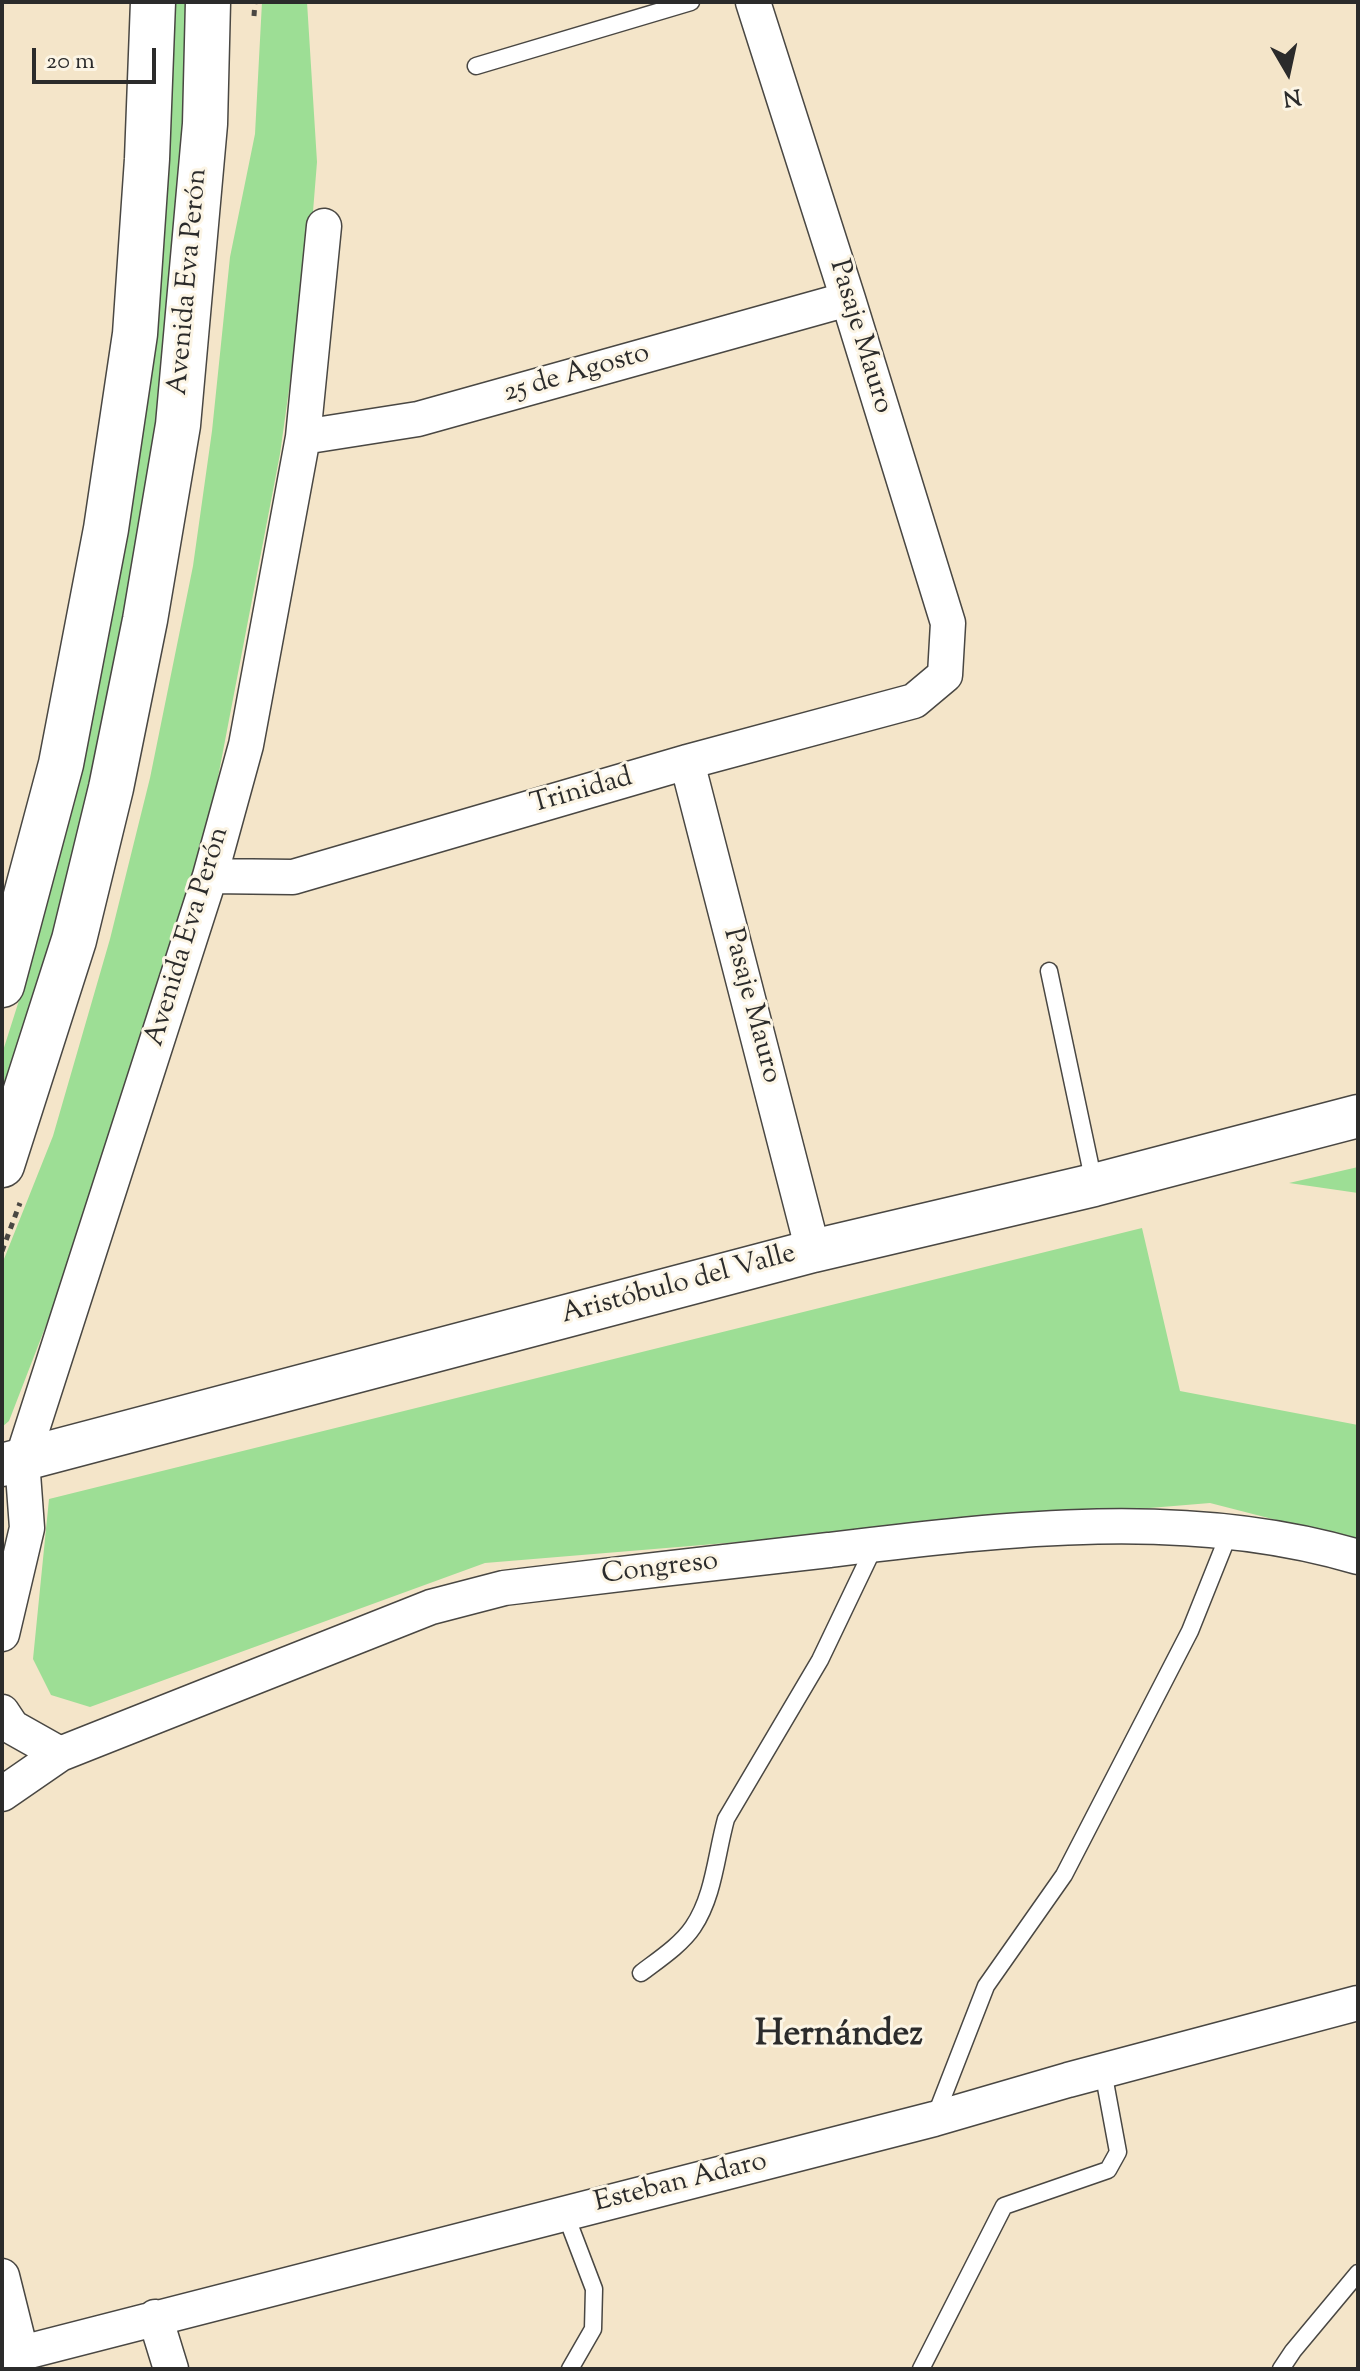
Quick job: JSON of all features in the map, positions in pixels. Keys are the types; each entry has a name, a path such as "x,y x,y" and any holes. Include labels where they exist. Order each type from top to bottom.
{"main road":[{"name":"Avenida Eva Perón","path":"2,985 61,764 106,529 135,334 147,159 153,2"},
{"name":"Avenida Eva Perón","path":"2,1165 74,940 111,788 145,620 178,425 205,124 208,2"}],"street":[{"name":"Pasaje Mauro","path":"753,2 948,623 945,675"},
{"name":"Avenida Eva Perón","path":"2,1634 27,1528 12,1463 210,876 246,745 303,437 324,226"},
{"name":"25 de Agosto","path":"303,437 418,419 848,299"},
{"name":"Trinidad","path":"210,876 293,877 687,762 914,701 945,675"},
{"name":"Pasaje Mauro","path":"687,762 813,1251"},
{"name":"Aristóbulo del Valle","path":"12,1463 813,1251 1094,1185 1358,1116"},
{"name":"Congreso","path":"2,1794 60,1754 431,1607 489,1591 968,1533 1122,1526 1230,1531 1325,1547 1358,1557"},
{"path":"2,1712 12,1727 60,1754"},
{"name":"Esteban Adaro","path":"12,2355 934,2119 1358,2003"},
{"path":"2,2276 12,2355"},
{"path":"155,2317 171,2369"}],"lane":[{"path":"476,66 691,2"},
{"path":"1049,971 1094,1185"},
{"path":"934,2119 986,1986 1064,1875 1190,1631 1230,1531"},
{"path":"641,1973 692,1928 713,1882 726,1819 820,1660 876,1544"},
{"path":"921,2369 1004,2206 1108,2170 1118,2152 1103,2071"},
{"path":"565,2213 594,2289 593,2329 570,2369"},
{"path":"1281,2369 1358,2273"}],"green space":[{"path":"173,2 189,2 174,261 159,404 131,579 92,777 42,973 2,1101 2,1054 74,805 108,639 134,482"},
{"path":"262,2 307,2 317,162 312,224 280,454 205,845 67,1271 9,1421 2,1427 2,1264 53,1136 110,939 150,778 193,566 212,431 230,257 255,134"},
{"path":"1358,1167 1358,1193 1289,1183"},
{"path":"1142,1228 1180,1391 1358,1425 1358,1541 1210,1503 485,1563 90,1707 51,1695 33,1659 49,1499"}],"district":[{"name":"Hernández","path":"839,2038"}]}
